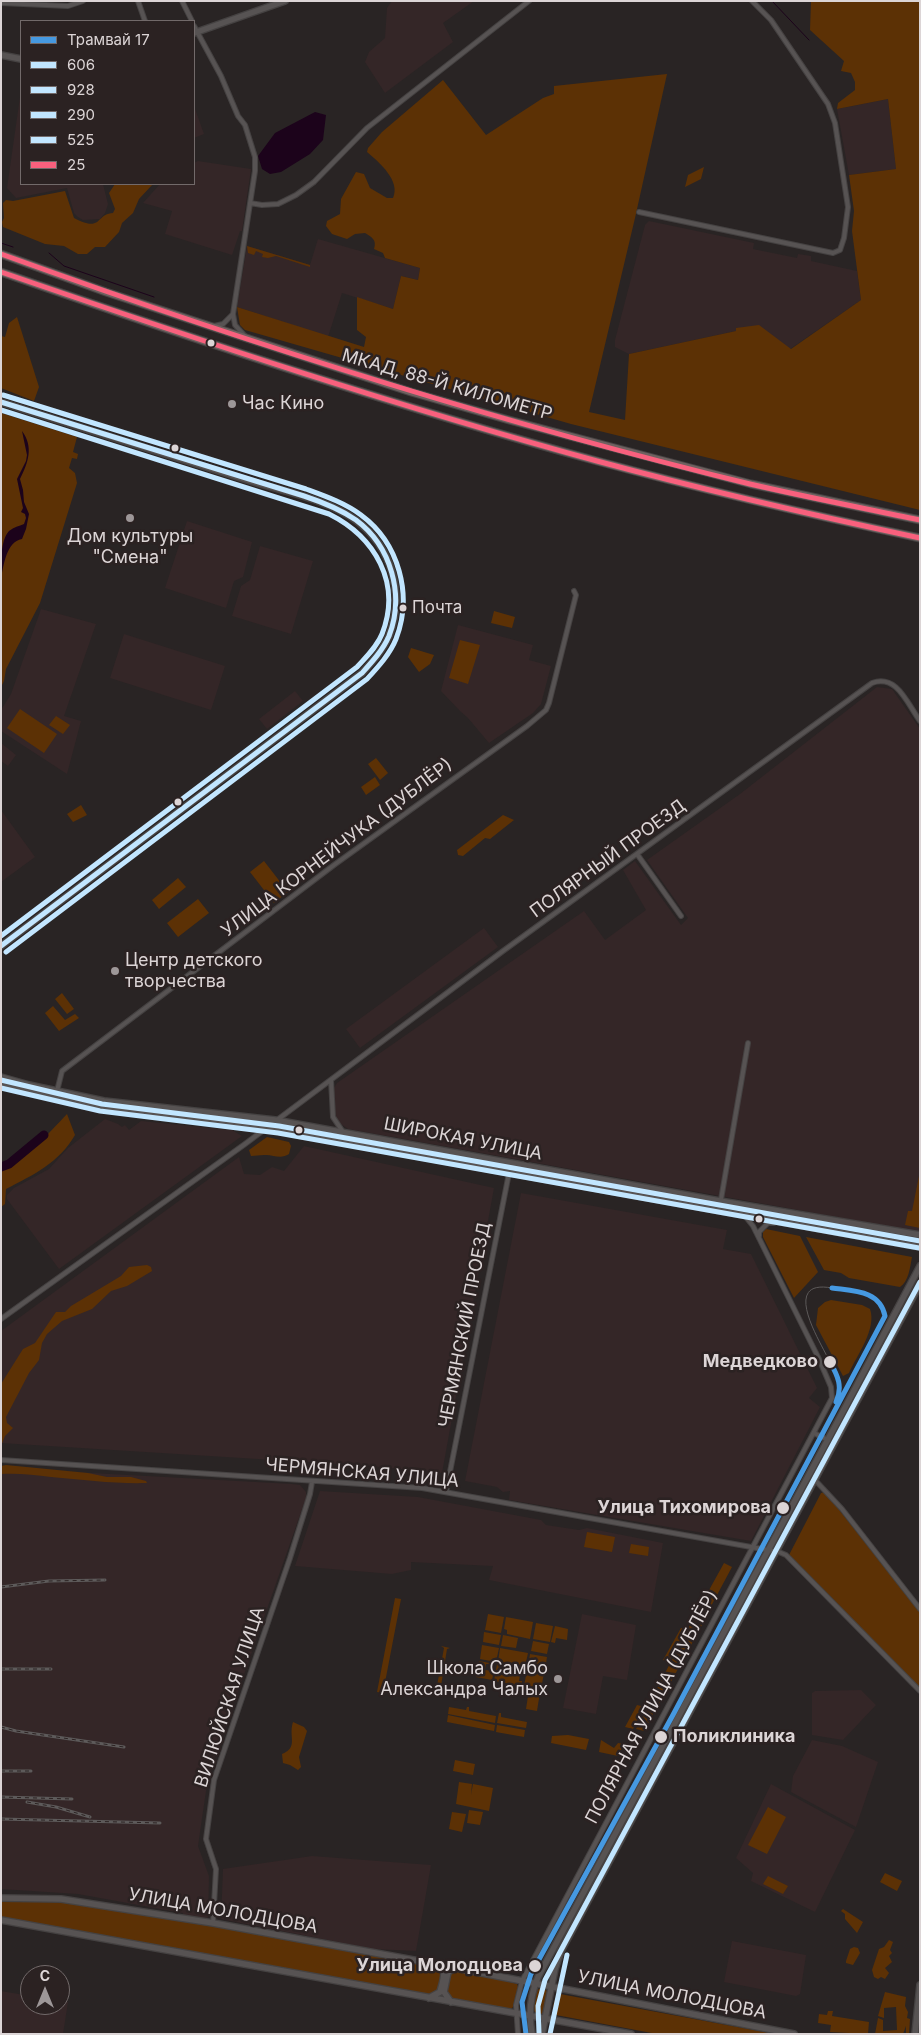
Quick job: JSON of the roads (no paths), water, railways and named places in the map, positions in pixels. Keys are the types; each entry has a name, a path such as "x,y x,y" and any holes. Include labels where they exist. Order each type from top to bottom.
{"highway":[{"name":"МКАД, 88-Й КИЛОМЕТР","path":"1,254 209,327 411,392 500,418 783,492 920,520"},
{"name":"МКАД, 88-Й КИЛОМЕТР","path":"1,272 315,378 596,461 780,508 920,538"}],"main road":[{"path":"195,30 286,1"},
{"path":"1,55 20,59"},
{"path":"1,402 191,461 344,512 374,536 380,546 395,578 396,600 389,636 376,658 362,673 1,946"},
{"name":"ШИРОКАЯ УЛИЦА","path":"1,1077 57,1091 130,1105 274,1120 720,1201 920,1235"},
{"name":"ШИРОКАЯ УЛИЦА","path":"1,1083 101,1108 265,1128 920,1248"},
{"path":"341,1141 338,1136 343,1132"},
{"path":"479,1157 484,1165 479,1167"},
{"path":"532,2034 529,2015 535,1984 920,1266"},
{"path":"542,2034 551,1987 561,1951 663,1758 920,1284"},
{"name":"УЛИЦА МОЛОДЦОВА","path":"1,1898 61,1899 213,1924 457,1968 794,2034"},
{"path":"1,1920 632,2034"},
{"path":"429,1998 440,1992 444,1971 443,1967 438,1965"},
{"path":"451,2002 444,1992 448,1972 451,1969 457,1968"},
{"path":"915,2034 920,1985"}],"street":[{"path":"1,3 68,6 83,1"},
{"path":"138,1 145,20"},
{"path":"182,1 192,20"},
{"path":"250,204 278,204 296,195 314,182 367,128 529,1"},
{"path":"639,212 833,253 840,250 845,231 848,206 835,123 828,104 771,20 752,1"},
{"path":"195,30 221,76 238,116 245,125 255,157 255,171 233,314 233,320 238,330 253,341"},
{"path":"209,327 223,324 233,314"},
{"name":"УЛИЦА КОРНЕЙЧУКА (ДУБЛЁР)","path":"57,1091 62,1071 334,865 441,786 527,726 546,710 576,595 574,591"},
{"name":"ПОЛЯРНЫЙ ПРОЕЗД","path":"1,1319 331,1080 872,683 881,680 895,684 920,721"},
{"path":"637,854 681,916"},
{"path":"719,1211 748,1043"},
{"path":"331,1080 333,1117 343,1132"},
{"name":"ЧЕРМЯНСКИЙ ПРОЕЗД","path":"446,1492 511,1163"},
{"path":"744,1216 753,1226 759,1238"},
{"path":"759,1238 759,1232 768,1223 782,1223"},
{"name":"ПОЛЯРНАЯ УЛИЦА (ДУБЛЁР)","path":"518,2034 517,1996 522,1981 832,1398 831,1387 819,1359 759,1238"},
{"path":"814,1433 828,1440"},
{"name":"ЧЕРМЯНСКАЯ УЛИЦА","path":"1,1460 422,1488 776,1551"},
{"path":"815,1480 847,1516 920,1609"},
{"name":"ВИЛЮЙСКАЯ УЛИЦА","path":"213,1924 216,1869 214,1859 207,1847 206,1831 214,1780 293,1549 312,1482"},
{"path":"776,1551 786,1555 816,1584 920,1691"}],"waterway":[{"path":"772,1 809,40"},
{"path":"1,243 13,247"},
{"path":"49,253 64,266 154,297"},
{"path":"1,1167 9,1164 44,1135"}],"tram line":[{"path":"830,1362 813,1328 806,1302 808,1293 816,1288 832,1288"},
{"name":"17","path":"526,2034 522,2002 531,1974 674,1713 885,1316 878,1301 872,1297 857,1291 832,1288"},
{"name":"17","path":"830,1362 839,1382 836,1402"}],"railway":[{"path":"1,1587 49,1581 105,1580"},
{"path":"1,1669 51,1669"},
{"path":"1,1727 16,1731 124,1747"},
{"path":"1,1771 31,1771"},
{"path":"1,1797 72,1799"},
{"path":"27,1802 56,1807 90,1817"},
{"path":"1,1819 160,1823"}],"place":[{"name":"Час Кино","path":"232,404"},
{"name":"Дом культуры \"Смена\"","path":"130,518"},
{"name":"Почта","path":"403,608"},
{"name":"Центр детского творчества","path":"115,971"},
{"name":"Медведково","path":"830,1362"},
{"name":"Улица Тихомирова","path":"783,1508"},
{"name":"Школа Самбо Александра Чалых","path":"558,1679"},
{"name":"Поликлиника","path":"661,1737"},
{"name":"Улица Молодцова","path":"535,1966"}]}
